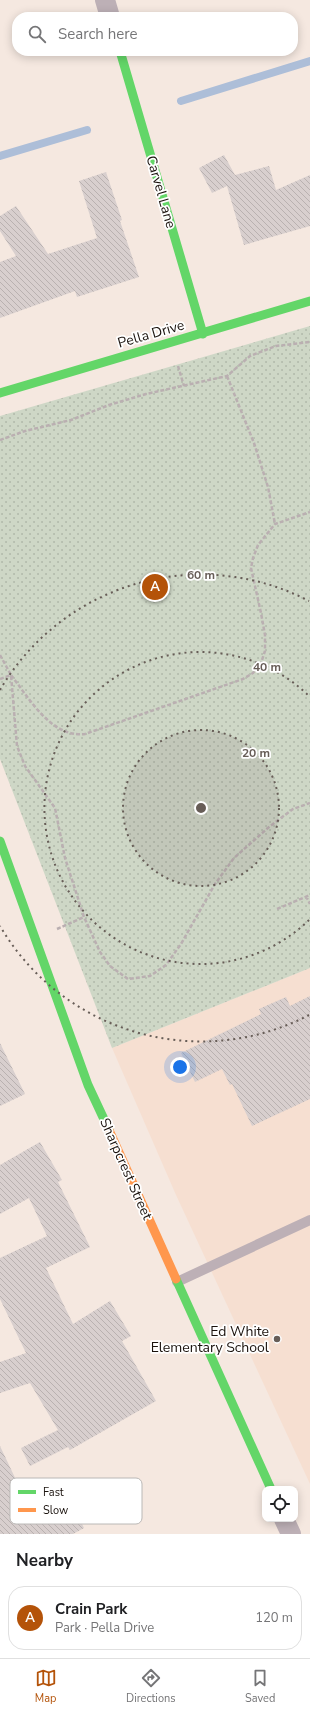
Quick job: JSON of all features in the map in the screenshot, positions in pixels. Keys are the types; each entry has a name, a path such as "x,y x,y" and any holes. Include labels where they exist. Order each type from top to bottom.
{"street":[{"path":"105,0 109,12"},
{"name":"Carvel Lane","path":"121,56 203,334"},
{"name":"Pella Drive","path":"0,393 310,302"},
{"name":"Sharpcrest Street","path":"0,841 88,1085 270,1486"},
{"path":"285,1522 291,1534"}],"lane":[{"path":"177,1282 310,1220"}],"path":[{"path":"0,440 25,430 71,420 109,405 146,394 227,376 250,356 276,346 310,342"},
{"path":"227,376 254,442 268,487 275,524"},
{"path":"0,655 11,675 36,707 50,721 65,731 75,735 85,734 243,679 253,673 261,664 265,651 265,635 251,568 258,544 275,524 310,512"},
{"path":"0,679 11,675"},
{"path":"11,675 17,746 25,766 55,808 65,858 84,917 100,952 110,966 128,979 150,976 166,965 181,944 212,889 234,858 269,827 293,809 310,803"},
{"path":"277,909 310,895"},
{"path":"306,896 310,904"}],"shaded area":[{"name":"Ed White Elementary School","path":"310,968 310,1484 176,1195 112,1048"}],"green space":[{"path":"310,326 310,968 112,1048 0,759 0,416"}],"building":[{"path":"224,155 235,175 269,166 276,190 310,175 310,226 244,245 227,186 212,193 199,168"},
{"path":"106,172 122,220 120,221 139,277 77,297 75,291 0,318 0,262 16,256 0,231 0,216 16,206 48,254 97,238 79,181"},
{"path":"310,996 310,1099 252,1126 232,1084 230,1085 222,1069 195,1082 181,1053 261,1014 259,1009 286,997 290,1006"},
{"path":"0,1043 25,1094 0,1106"},
{"path":"40,1142 62,1180 58,1182 90,1247 46,1268 73,1324 110,1301 131,1336 122,1341 156,1401 70,1450 68,1447 30,1466 21,1448 58,1430 30,1383 0,1393 0,1362 26,1353 0,1299 0,1258 47,1236 29,1198 0,1214 0,1165"},
{"path":"0,1446 15,1478 10,1478 10,1524 82,1524 84,1528 73,1534 0,1534"}],"waterway":[{"path":"181,101 310,61"},
{"path":"0,156 87,130"}],"traffic: fast":[{"path":"121,56 203,334"},
{"path":"0,393 310,301"},
{"path":"0,841 88,1085 109,1130"},
{"path":"176,1279 270,1486"}],"traffic: slow":[{"path":"109,1130 176,1279"}],"place":[{"name":"Crain Park","path":"155,587"},
{"name":"Ed White Elementary School","path":"277,1339"}]}
